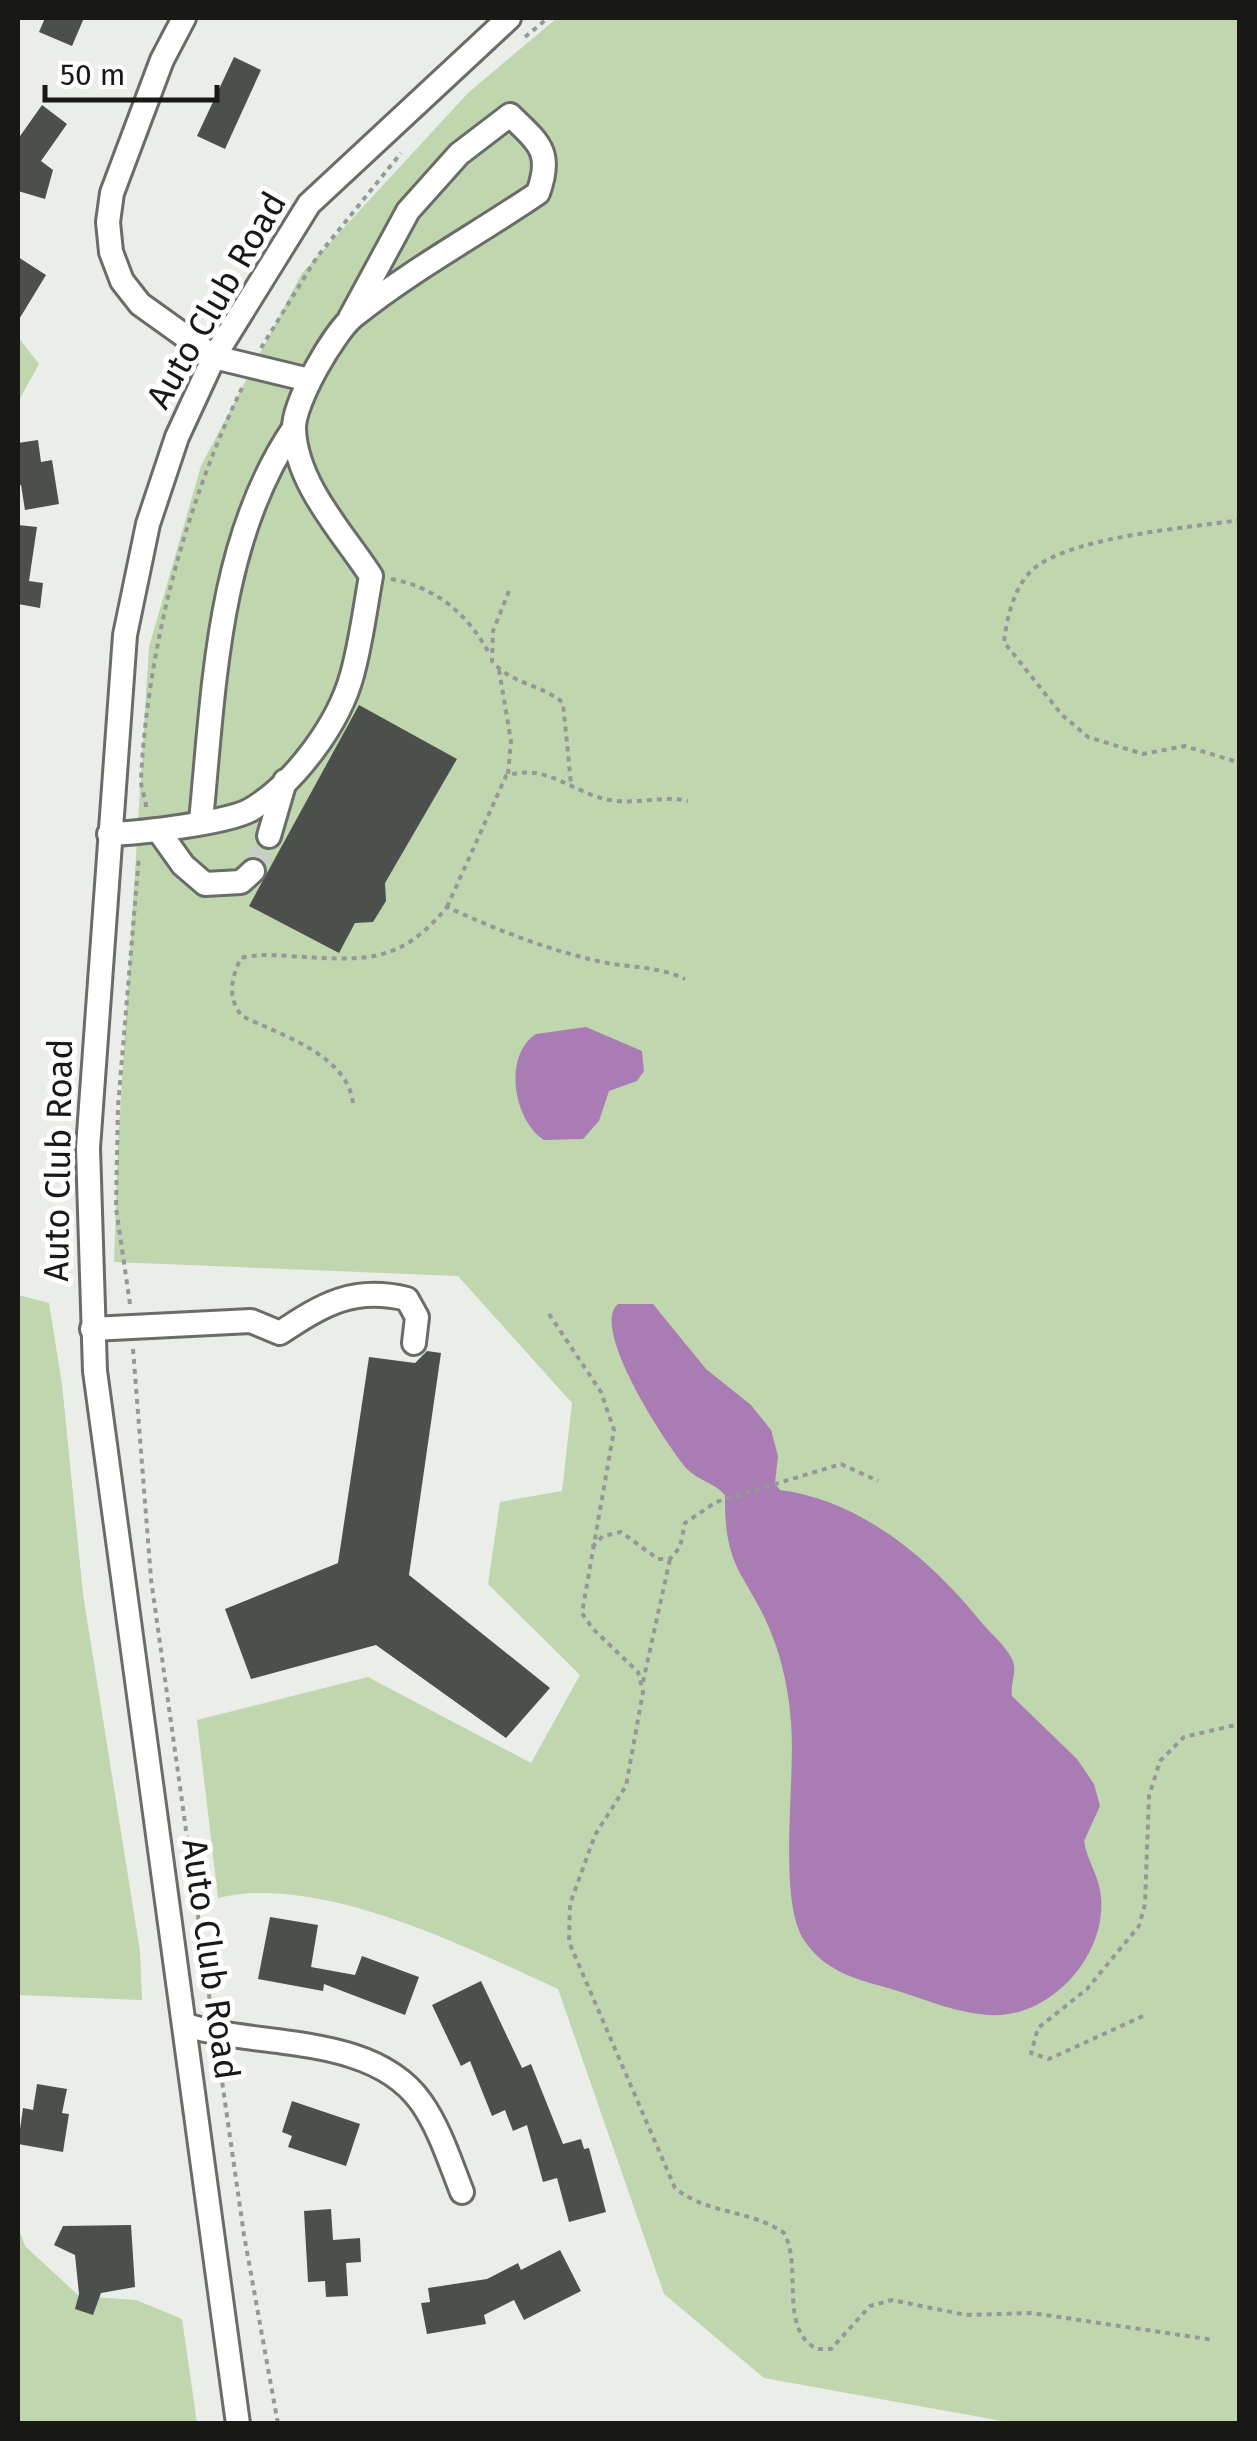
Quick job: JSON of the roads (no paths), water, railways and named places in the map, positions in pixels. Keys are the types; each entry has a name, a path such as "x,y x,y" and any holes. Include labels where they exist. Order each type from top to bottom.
{"street":[{"path":"184,18 136,124 112,194 108,222 111,252 140,304 214,357 310,380"},
{"name":"Auto Club Road","path":"238,2424 106,1464 92,1329 88,1148 125,636 134,586 177,437 214,357 309,204 510,18"},
{"path":"201,821 220,629 269,464 294,428 310,380 350,318 408,211 458,154 510,115 540,144 547,170 538,194 350,318"},
{"path":"109,834 150,831 250,810 285,781 323,736 352,678 371,576 326,512 306,470 294,428"},
{"path":"269,836 285,781"},
{"path":"150,831 205,884 241,882 253,871"},
{"path":"92,1329 251,1320 280,1333 329,1300 351,1294 384,1293 406,1299 417,1317 414,1343"},
{"path":"186,2025 215,2034 370,2062 418,2098 434,2123 462,2192"}],"tunnel":[{"path":"253,871 269,836"}]}
